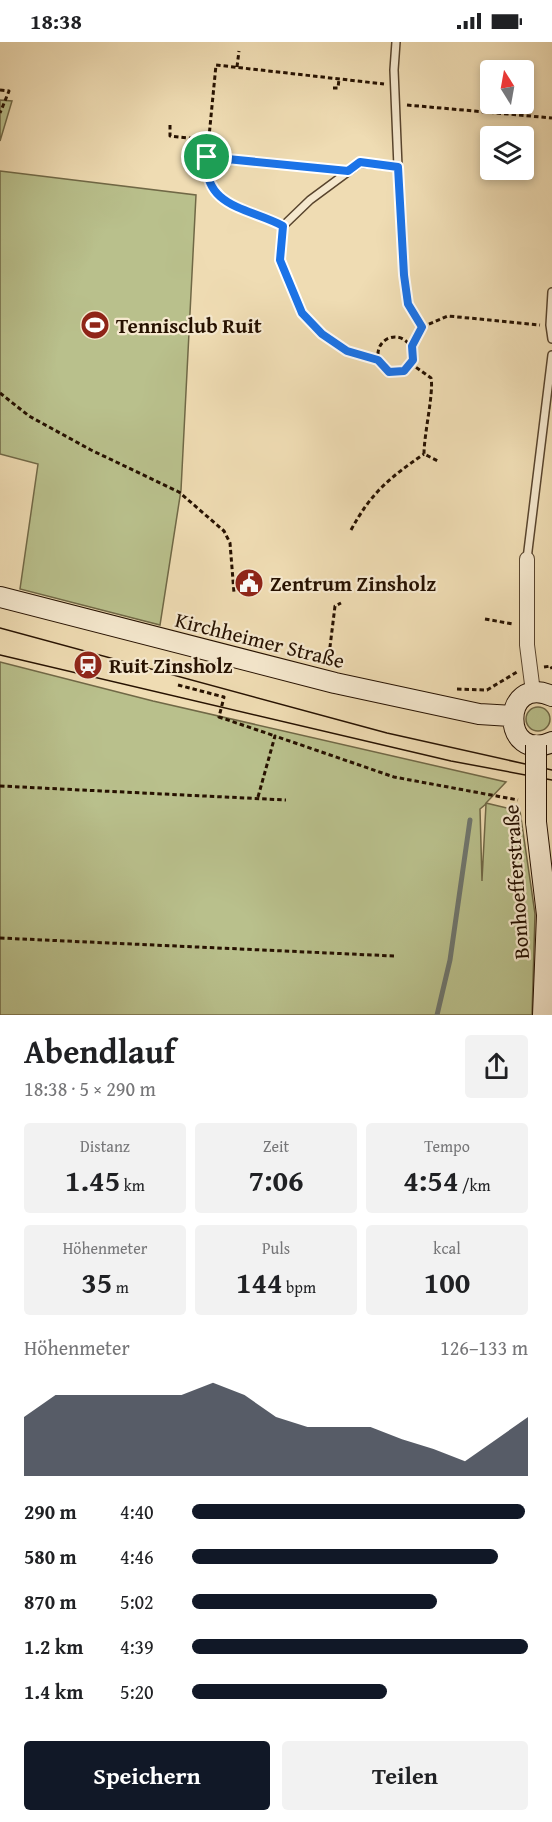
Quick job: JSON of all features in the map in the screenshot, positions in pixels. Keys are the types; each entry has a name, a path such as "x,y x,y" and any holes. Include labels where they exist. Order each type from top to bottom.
{"main road":[{"name":"Kirchheimer Straße","path":"0,597 335,683 479,714 512,716"},
{"path":"543,694 517,703 512,716 513,725 519,737 544,744"},
{"name":"Bonhoefferstraße","path":"543,1015 546,915 536,822 544,744"}],"street":[{"path":"526,559 527,626 543,694"}],"lane":[{"path":"378,360 347,351 322,334 302,313 280,260 283,226 295,212 360,162 398,167 394,85 396,42"},
{"path":"207,157 209,182 223,201 234,208 283,226"},
{"path":"552,292 550,326 552,339"},
{"path":"526,559 552,355"}],"path":[{"path":"237,68 239,51"},
{"path":"348,171 207,157 216,65 394,85"},
{"path":"333,88 338,88 339,79"},
{"path":"0,90 9,91 0,113"},
{"path":"396,104 552,118"},
{"path":"170,125 170,136 208,140"},
{"path":"398,167 404,275 408,304 422,327"},
{"path":"412,346 401,337 387,338 378,349 378,360 389,372 404,371 413,360 412,346 422,327 448,316 550,326"},
{"path":"410,363 431,378 433,386 427,407 424,454"},
{"path":"0,393 29,416 91,450 178,492 224,531 230,543 234,593"},
{"path":"424,454 438,461"},
{"path":"351,530 365,504 392,476 424,454"},
{"path":"329,655 335,606 341,603"},
{"path":"485,619 527,626"},
{"path":"178,685 224,698 219,717 394,777 521,801"},
{"path":"258,797 275,736"},
{"path":"0,786 286,800"},
{"path":"0,938 394,956"}],"green space":[{"path":"0,100 12,101 0,141"},
{"name":"Tennisclub Ruit","path":"0,171 196,195 181,490 160,625 20,589 38,464 0,454"},
{"path":"0,662 153,701 506,782 486,803 520,811 535,914 532,1015 0,1015","holes":["486,804 482,881 480,809"]},
{"path":"538,707 543,708 549,714 549,724 543,730 538,731 533,730 527,724 526,719 527,714 533,708"}],"waterway":[{"path":"437,1015 450,960 470,820"}],"tram line":[{"path":"0,628 387,733 552,770"},
{"path":"0,655 451,761 552,780"}],"place":[{"name":"Tennisclub Ruit","path":"95,325"},
{"name":"Zentrum Zinsholz","path":"249,583"},
{"name":"Ruit Zinsholz","path":"88,665"}],"route":[{"path":"207,157 348,171 360,162 398,167 404,275 408,304 422,327 412,346 413,360 404,371 389,372 378,360 347,351 322,334 302,313 280,260 283,226 272,220 234,208 223,201 209,182 207,157"}]}
